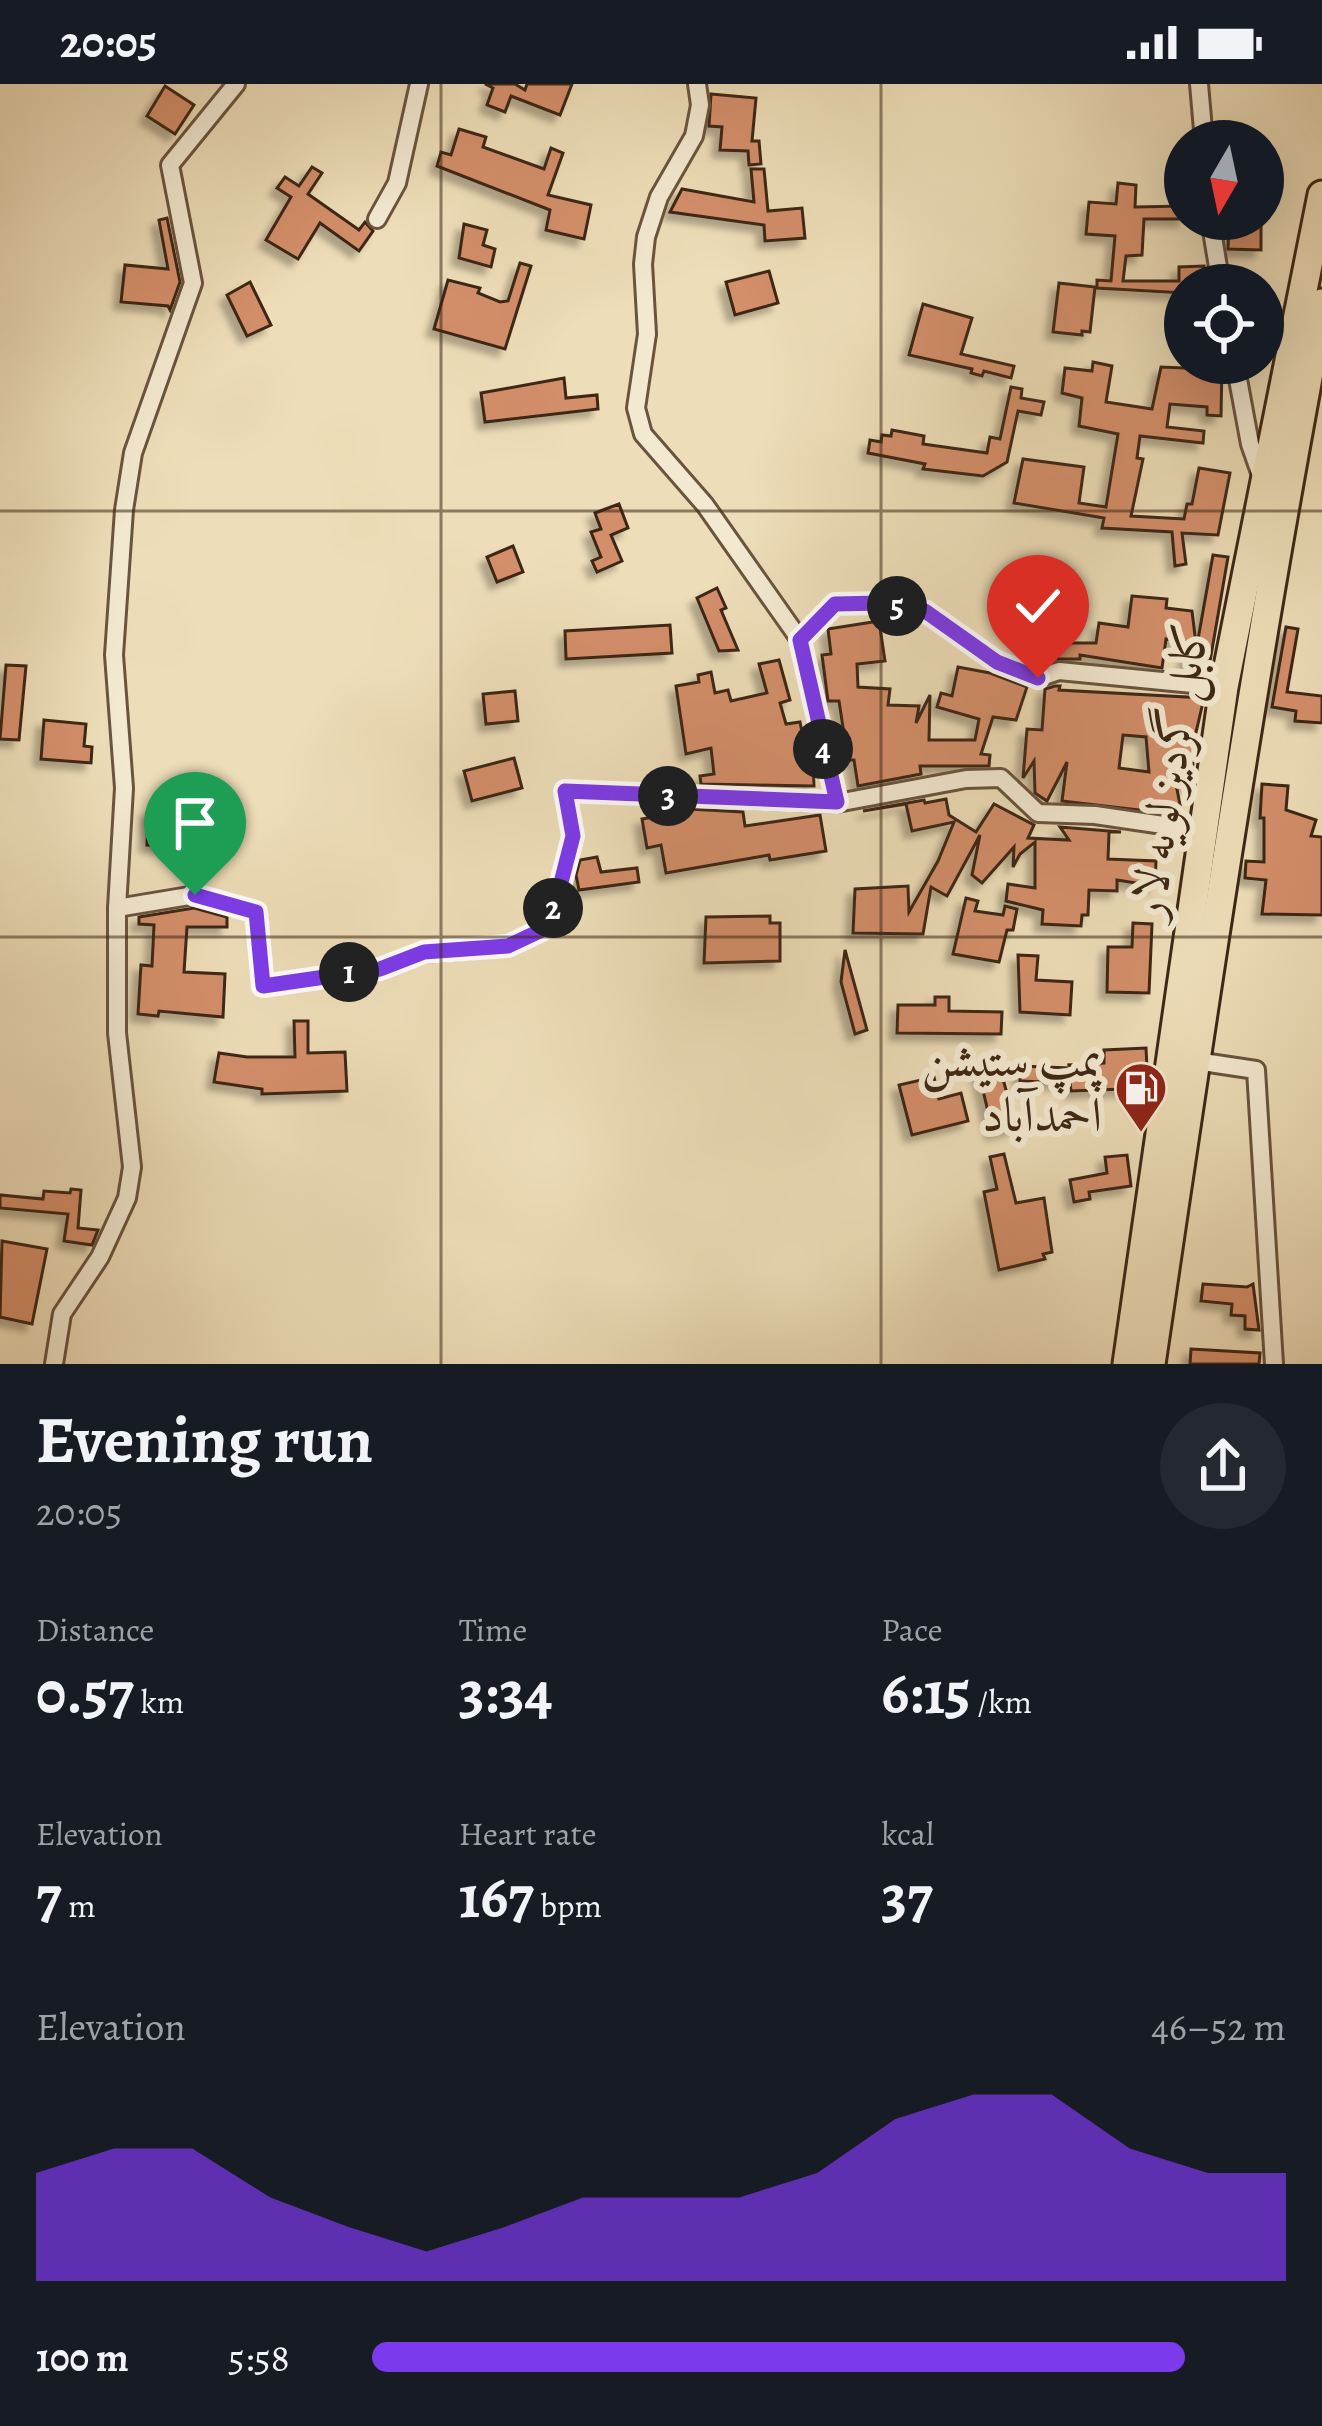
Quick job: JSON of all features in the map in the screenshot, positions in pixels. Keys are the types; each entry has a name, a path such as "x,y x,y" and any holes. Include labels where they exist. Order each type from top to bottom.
{"highway":[{"name":"کابل گردیز لویه لار","path":"1127,1364 1224,687 1322,195"},
{"name":"کابل گردیز لویه لار","path":"1151,1364 1278,540 1322,304"}],"street":[{"path":"54,1364 62,1314 100,1257 128,1198 132,1167 117,1033 124,788 114,655 124,510 133,453 193,284 170,165 236,84"},
{"path":"377,219 397,183 419,84"},
{"path":"697,84 700,105 694,136 659,196 646,237 647,334 636,408 643,434 705,505 800,640 837,802"},
{"path":"1199,84 1202,120"},
{"path":"1239,384 1250,444 1266,487"},
{"path":"800,640 835,604 882,603 925,611 997,662 1038,678 1059,670 1224,687"},
{"path":"117,908 195,895 256,912 263,986 380,969 424,952 508,946 542,930 556,902 573,836 565,791 837,802 966,779 1001,778 1038,813 1095,815 1204,831"},
{"path":"1196,1061 1256,1070 1274,1364"}],"building":[{"path":"485,84 515,84 525,90 527,84 572,84 560,115 511,96 505,112 487,105 493,88"},
{"path":"165,86 194,105 175,134 147,116"},
{"path":"711,94 756,98 752,141 759,141 761,164 749,165 748,151 720,150 722,127 709,126"},
{"path":"459,129 486,137 483,147 544,169 551,148 563,153 548,195 591,205 584,239 546,230 550,210 437,166 441,152 451,155"},
{"path":"312,167 322,173 308,194 359,230 365,222 373,231 359,251 320,223 298,259 266,240 291,197 277,188 285,177 299,186"},
{"path":"751,169 764,169 768,211 802,208 805,238 765,241 764,225 670,212 682,189 754,202"},
{"path":"1118,183 1136,185 1135,207 1164,206 1164,219 1144,219 1142,255 1126,256 1123,281 1164,281 1164,292 1097,288 1097,280 1111,281 1115,236 1086,234 1089,202 1116,204"},
{"path":"167,218 180,282 170,310 168,306 121,302 125,265 168,269 159,220"},
{"path":"464,224 487,230 483,245 495,249 491,267 459,258"},
{"path":"1228,240 1261,240 1261,250 1228,249"},
{"path":"520,263 531,266 505,349 434,329 448,280 508,301"},
{"path":"769,271 778,303 735,315 726,282"},
{"path":"250,282 271,325 247,336 227,295"},
{"path":"1059,283 1095,287 1090,332 1053,332"},
{"path":"923,304 972,318 961,354 1014,366 1011,378 984,371 982,376 971,373 972,369 909,355"},
{"path":"1093,362 1112,366 1106,402 1152,409 1161,367 1164,384 1222,384 1221,416 1207,415 1207,407 1170,404 1167,427 1204,431 1203,443 1140,436 1137,458 1143,459 1131,516 1184,519 1199,468 1230,473 1218,535 1182,533 1186,564 1175,566 1172,532 1102,528 1104,518 1014,503 1023,459 1084,467 1079,503 1106,507 1118,434 1079,426 1082,398 1062,393 1065,368 1092,371"},
{"path":"564,378 566,398 597,395 598,409 485,422 481,393"},
{"path":"1011,387 1022,389 1021,398 1044,402 1041,415 1018,411 1007,462 983,476 923,469 925,464 868,453 870,440 881,442 882,435 891,436 892,430 924,436 923,444 987,453 990,437 1000,439"},
{"path":"619,504 628,528 611,535 622,561 597,572 592,561 601,557 591,532 601,529 595,513"},
{"path":"513,546 523,572 497,582 487,557"},
{"path":"1213,555 1228,557 1208,673 1185,669 1188,645 1197,645"},
{"path":"717,588 738,650 719,651 697,598"},
{"path":"1132,596 1167,599 1166,608 1192,611 1196,644 1166,639 1162,668 1080,655 1080,659 1047,659 1048,643 1096,643 1099,623 1128,627"},
{"path":"879,621 885,661 857,664 858,687 890,689 888,705 919,706 916,723 930,695 929,740 975,740 979,719 937,707 941,693 952,696 958,667 1027,687 1016,720 993,717 981,754 990,755 989,766 920,766 921,774 858,786 854,760 848,760 839,701 828,701 822,655 831,654 828,629"},
{"path":"670,625 672,653 566,659 565,631"},
{"path":"1286,627 1298,629 1287,692 1322,696 1322,723 1295,721 1296,711 1272,707"},
{"path":"779,660 790,700 780,703 786,724 800,722 813,763 814,786 701,784 700,776 714,774 711,748 686,754 676,686 699,682 698,675 711,672 715,693 728,690 731,701 767,693 759,664"},
{"path":"6,665 26,666 19,740 0,739"},
{"path":"1060,686 1059,690 1204,698 1194,741 1192,782 1176,784 1182,815 1062,801 1067,762 1047,801 1035,793 1034,761 1023,778 1027,729 1042,730 1045,689","holes":["1123,735 1146,737 1149,772 1119,768"]},
{"path":"515,691 518,721 486,724 483,694"},
{"path":"44,720 86,724 84,746 92,747 91,763 41,759"},
{"path":"514,758 522,788 472,801 464,771"},
{"path":"1262,784 1288,786 1286,810 1316,820 1311,836 1322,837 1322,915 1262,914 1266,880 1245,878 1246,861 1264,862"},
{"path":"946,799 949,815 976,832 994,804 1034,825 1028,838 1069,840 1060,827 1121,832 1109,832 1108,859 1156,861 1155,886 1117,880 1117,891 1089,890 1088,915 1082,915 1081,926 1042,924 1043,910 1006,901 1008,884 1035,888 1035,842 1013,867 1014,847 982,883 972,875 980,835 947,896 931,887 923,934 853,933 855,889 908,886 909,912 954,822 912,831 906,804 863,811 924,800"},
{"path":"670,808 743,812 745,826 820,815 826,851 770,860 769,855 666,873 661,845 647,848 642,819 671,814"},
{"path":"148,810 177,811 176,822 226,825 225,848 147,845"},
{"path":"597,857 601,872 637,868 639,882 579,890 580,860"},
{"path":"966,898 978,901 975,911 1003,915 1005,906 1017,909 999,962 953,954"},
{"path":"194,908 227,917 227,927 187,927 184,972 225,974 223,1017 159,1011 158,1016 138,1014 141,965 152,966 154,925 139,924 139,917"},
{"path":"770,916 770,923 780,923 780,961 704,963 706,917"},
{"path":"1133,923 1152,924 1149,993 1107,992 1108,947 1132,947"},
{"path":"845,950 867,1030 855,1034 841,982"},
{"path":"1018,955 1038,956 1036,980 1072,982 1070,1015 1020,1012"},
{"path":"935,997 949,997 949,1011 1002,1012 1001,1034 897,1033 898,1005 935,1005"},
{"path":"294,1021 308,1021 308,1053 345,1052 347,1091 262,1094 262,1089 214,1082 219,1053 295,1057"},
{"path":"1146,1048 1148,1088 1071,1091 1070,1083 1020,1081 1021,1066 1070,1068 1104,1063 1104,1050"},
{"path":"999,1064 1016,1127 993,1133 978,1069"},
{"path":"934,1077 939,1099 961,1093 968,1121 912,1135 899,1085"},
{"path":"1004,1154 1016,1203 1044,1198 1052,1252 1043,1254 1045,1259 999,1270 984,1192 997,1189 990,1157"},
{"path":"1127,1155 1131,1186 1089,1192 1090,1199 1074,1202 1070,1180 1107,1173 1105,1157"},
{"path":"81,1190 78,1228 98,1230 92,1245 64,1241 68,1214 0,1208 0,1195 43,1199 44,1191 70,1193"},
{"path":"2,1241 47,1249 32,1324 0,1317"},
{"path":"1203,1284 1253,1284 1259,1330 1245,1329 1245,1316 1231,1315 1232,1304 1201,1301"},
{"path":"1191,1349 1260,1353 1259,1364 1190,1364"}],"place":[{"name":"پمپ ستیشن احمدآباد","path":"1141,1134"}],"route":[{"path":"195,895 256,912 263,986 380,969 424,952 508,946 542,930 556,902 573,836 565,791 837,802 800,640 835,604 882,603 925,611 997,662 1038,678"}]}
